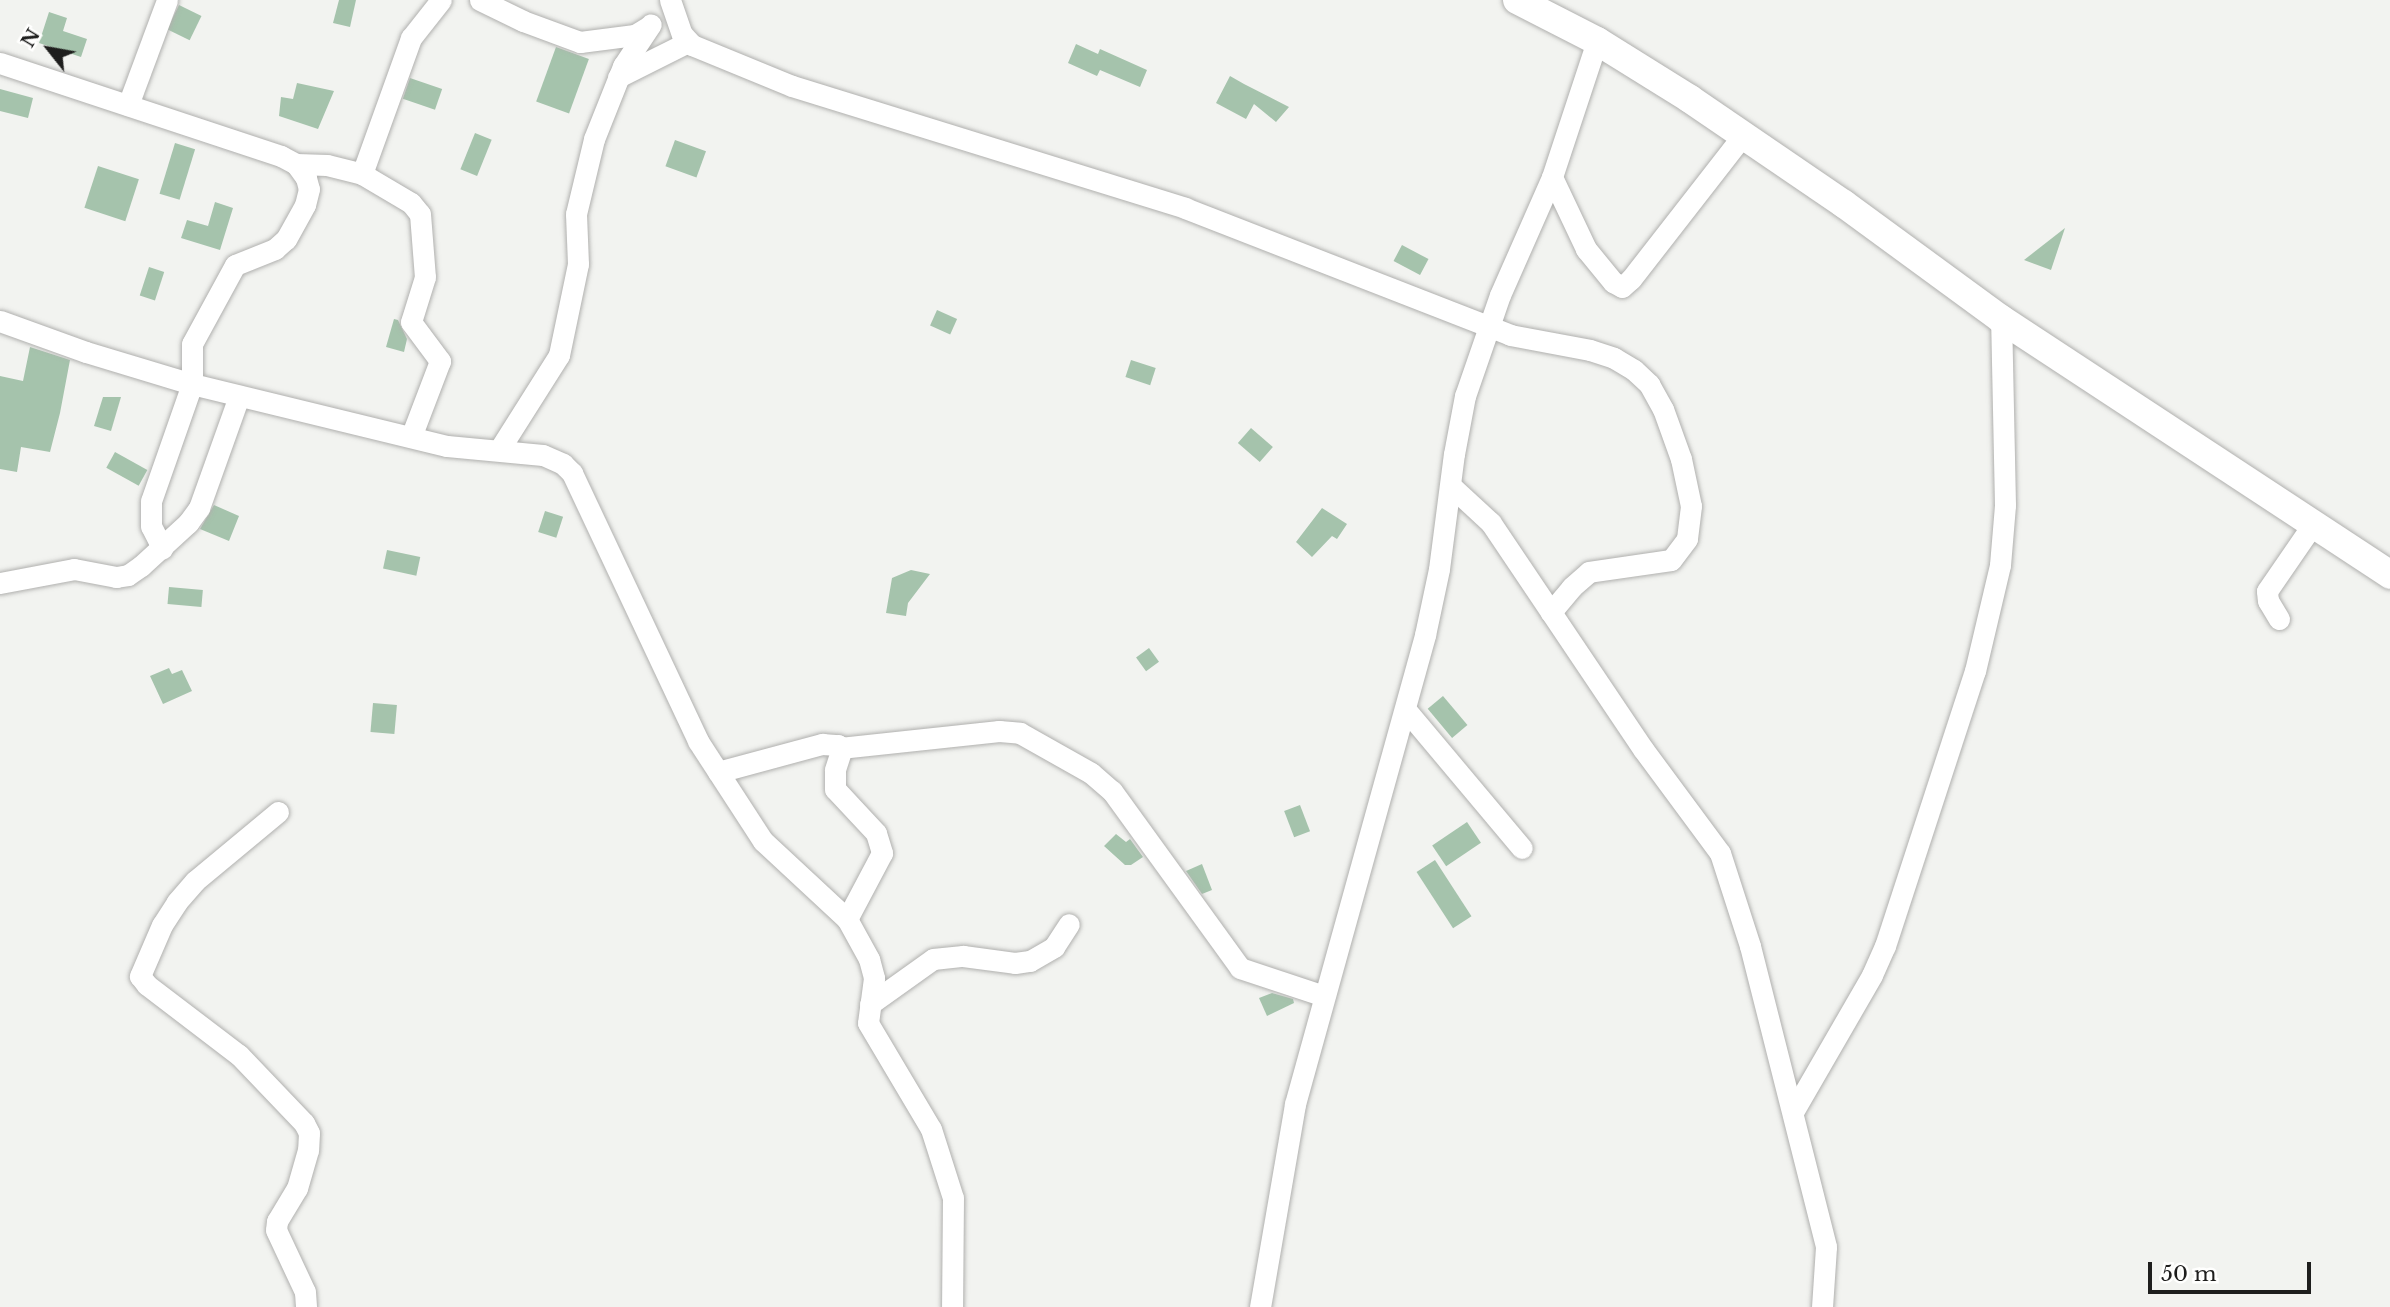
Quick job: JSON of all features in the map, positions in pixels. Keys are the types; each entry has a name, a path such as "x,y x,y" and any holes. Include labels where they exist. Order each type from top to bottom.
{"street":[{"path":"128,105 167,0"},
{"path":"362,174 411,38 441,0"},
{"path":"480,0 523,21 580,42 635,35 651,24"},
{"path":"499,450 559,355 578,264 576,214 594,139 618,77 668,0 688,42 701,50 805,91 1185,208 1364,280 1530,341 1590,350 1614,358 1634,370 1649,384 1663,409 1681,459 1692,506 1687,539 1671,560 1590,572 1572,587 1551,612"},
{"path":"1517,0 1597,41 1743,135 2001,319 2390,575"},
{"path":"1261,1307 1295,1104 1406,710 1439,569 1461,415 1489,326 1552,177 1597,41"},
{"path":"618,77 688,42"},
{"path":"0,63 281,156 296,164 327,165 362,174 411,203 420,214 425,276 411,322 440,361 411,437"},
{"path":"1552,177 1586,249 1613,282 1622,287 1743,135"},
{"path":"162,548 151,526 151,500 192,384 192,344 230,271 244,260 266,254 281,244 305,205 309,189 296,164"},
{"path":"1793,1112 1867,985 1885,946 1975,671 2000,565 2006,505 2001,319"},
{"path":"0,321 99,356 192,384 447,446 554,458 572,473 679,706 718,772 763,841 847,919 872,970 867,1016 870,1030 931,1129 947,1172 955,1222 951,1307"},
{"path":"0,583 74,569 116,577 128,575 162,548 199,508 239,396"},
{"path":"1451,486 1491,523 1643,749 1720,853 1750,946 1826,1247 1822,1307"},
{"path":"2279,618 2268,601 2267,591 2313,524"},
{"path":"1406,710 1522,848"},
{"path":"718,772 822,744 830,743 840,748 999,731 1020,733 1102,780 1240,968 1324,996"},
{"path":"840,748 833,779 835,789 876,833 882,853 847,919"},
{"path":"278,812 195,881 177,902 162,925 140,976 147,985 239,1055 304,1123 309,1133 308,1150 297,1188 277,1221 276,1230 297,1274 306,1307"},
{"path":"870,1004 933,959 963,956 1015,962 1030,961 1054,947 1069,924"}],"building":[{"path":"339,0 356,0 350,27 333,23"},
{"path":"179,5 201,16 190,40 167,29"},
{"path":"49,12 67,18 63,31 87,39 81,57 39,43"},
{"path":"1076,44 1098,54 1100,49 1147,70 1140,87 1100,70 1097,76 1068,63"},
{"path":"556,47 589,59 569,113 536,102"},
{"path":"1230,76 1289,107 1276,122 1254,104 1246,119 1216,103"},
{"path":"410,78 442,89 435,110 403,99"},
{"path":"297,83 334,91 318,129 279,116 281,97 293,99"},
{"path":"0,89 33,98 28,118 0,111"},
{"path":"475,133 492,140 477,176 460,169"},
{"path":"675,140 706,151 696,178 665,166"},
{"path":"175,143 195,149 180,200 160,194"},
{"path":"98,166 139,179 125,221 84,208"},
{"path":"215,202 233,208 220,250 181,238 187,220 208,226"},
{"path":"2065,228 2051,270 2024,260"},
{"path":"1402,245 1428,259 1420,275 1394,261"},
{"path":"149,267 164,272 155,300 140,296"},
{"path":"937,310 957,319 950,334 930,326"},
{"path":"394,319 398,320 407,339 404,352 386,347"},
{"path":"30,347 70,360 50,452 21,447 17,472 0,469 0,376 23,381"},
{"path":"1131,360 1156,368 1150,385 1125,377"},
{"path":"103,397 121,397 111,431 94,426"},
{"path":"1251,428 1273,447 1260,462 1238,443"},
{"path":"115,452 147,470 139,486 106,468"},
{"path":"214,505 239,516 229,541 200,529"},
{"path":"1322,508 1347,524 1337,539 1332,536 1312,557 1296,542"},
{"path":"545,511 563,517 556,538 538,532"},
{"path":"387,550 420,557 416,576 383,569"},
{"path":"911,570 930,574 908,603 906,616 886,613 892,578"},
{"path":"169,587 203,590 201,607 168,604"},
{"path":"1149,648 1159,662 1146,671 1136,657"},
{"path":"169,668 172,674 182,670 192,691 163,704 150,676"},
{"path":"1443,696 1467,725 1452,738 1428,709"},
{"path":"373,703 397,705 394,734 370,732"},
{"path":"1300,805 1310,831 1294,837 1284,811"},
{"path":"1467,822 1481,843 1446,866 1432,845"},
{"path":"1116,834 1126,842 1130,839 1143,857 1131,865 1125,865 1104,846"},
{"path":"1435,860 1471,916 1453,928 1417,872"},
{"path":"1202,864 1212,890 1202,894 1186,871"},
{"path":"1272,993 1293,999 1294,1003 1267,1016 1259,998"}]}
